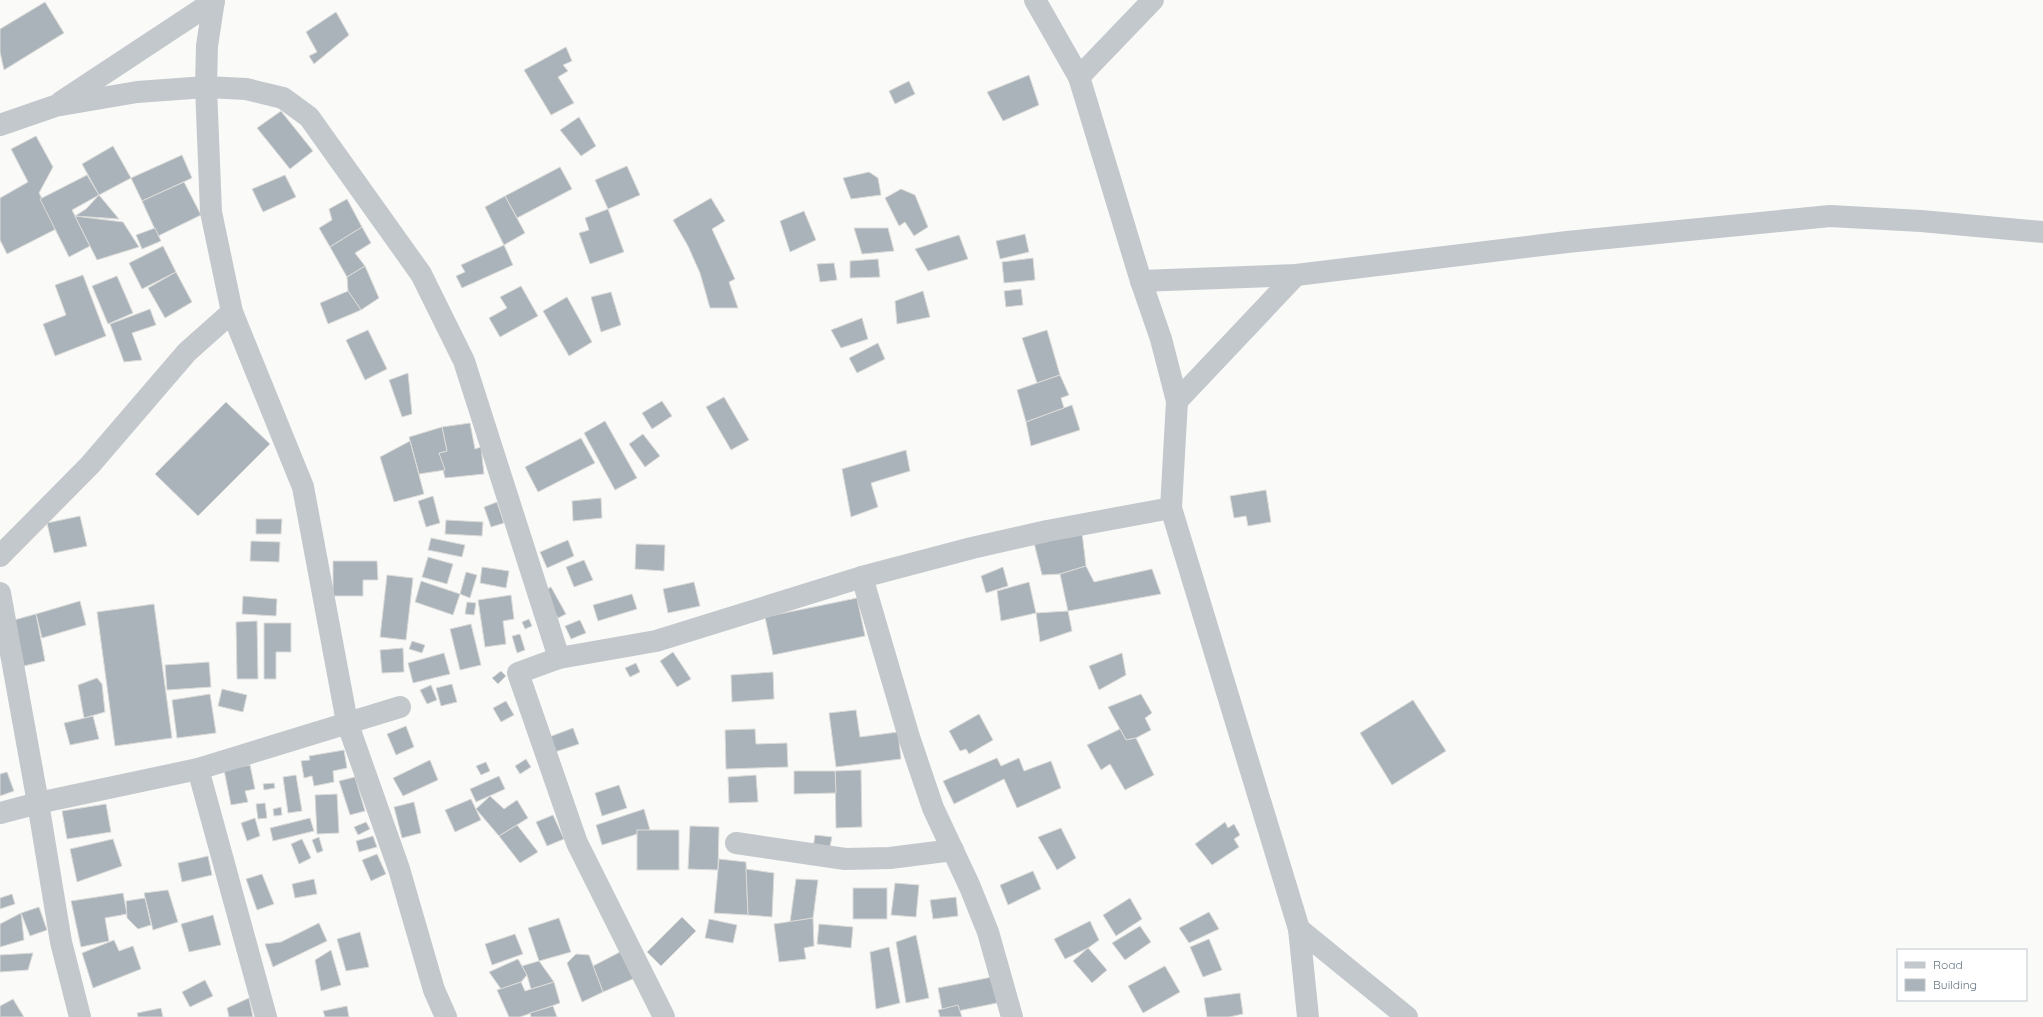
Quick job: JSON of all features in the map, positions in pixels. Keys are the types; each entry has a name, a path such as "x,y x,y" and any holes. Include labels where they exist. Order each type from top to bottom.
{"street":[{"path":"214,0 207,46 206,87 211,212 232,312 303,487 347,722 399,869 434,990 446,1017"},
{"path":"54,106 214,0"},
{"path":"1035,0 1078,77 1141,281 1161,339 1178,401 1171,508 1299,929 1308,1017"},
{"path":"1078,77 1153,0"},
{"path":"0,125 54,106 137,92 206,87 246,89 283,98 309,117 421,274 464,360 559,658"},
{"path":"1141,281 1296,274 1567,242 1830,216 1921,221 2043,232"},
{"path":"1178,401 1296,274"},
{"path":"0,556 90,466 187,352 232,312"},
{"path":"664,1017 577,843 518,673 559,658 656,641 862,577 1047,531 1171,508"},
{"path":"862,577 909,737 933,808 953,850 988,932 1012,1017"},
{"path":"0,593 38,803 61,942 80,1017"},
{"path":"0,813 38,803 198,769 347,722 400,707"},
{"path":"198,769 266,1017"},
{"path":"736,843 845,859 890,858 953,850"},
{"path":"1299,929 1407,1017"}],"building":[{"path":"45,2 64,33 4,70 0,52 0,29"},
{"path":"336,12 349,35 314,64 309,56 317,52 306,32"},
{"path":"566,47 572,61 563,65 568,71 558,77 574,103 551,115 524,70"},
{"path":"1029,75 1039,105 1003,121 987,92"},
{"path":"909,81 915,94 895,104 889,91"},
{"path":"281,111 313,151 290,169 257,128"},
{"path":"579,117 596,146 581,156 560,130"},
{"path":"36,136 53,167 39,193 58,228 7,254 0,240 0,198 28,182 11,149"},
{"path":"113,146 131,178 99,195 82,164"},
{"path":"182,155 192,178 142,201 131,178"},
{"path":"627,166 640,195 608,209 595,180"},
{"path":"560,167 572,189 517,218 505,196"},
{"path":"869,172 878,178 881,195 851,199 843,178"},
{"path":"87,175 99,195 72,210 90,246 69,257 40,199"},
{"path":"285,175 296,197 263,212 252,189"},
{"path":"184,182 201,215 158,236 142,201"},
{"path":"901,189 915,195 928,227 914,236 905,222 899,226 885,198"},
{"path":"99,195 119,219 75,216 86,209"},
{"path":"505,196 525,233 504,245 485,207"},
{"path":"711,198 725,221 712,229 735,279 729,282 738,308 710,308 700,273 688,246 673,220"},
{"path":"347,199 362,227 330,247 319,228 332,220 329,209"},
{"path":"608,209 624,252 590,264 579,233 589,230 585,218"},
{"path":"804,211 816,240 790,252 780,221"},
{"path":"75,216 123,222 139,247 97,260"},
{"path":"362,227 371,243 355,253 365,266 347,277 330,247"},
{"path":"155,228 161,241 142,249 136,235"},
{"path":"854,228 888,228 894,251 862,254"},
{"path":"1025,234 1029,252 1000,259 996,241"},
{"path":"959,235 968,259 928,271 915,249"},
{"path":"504,245 513,265 462,288 456,276 465,272 461,265"},
{"path":"163,246 176,272 142,289 129,263"},
{"path":"1033,258 1035,280 1004,283 1002,262"},
{"path":"878,259 880,277 850,278 850,261"},
{"path":"834,263 837,280 820,282 817,264"},
{"path":"365,266 379,298 361,310 348,291 347,277"},
{"path":"176,272 192,302 165,318 148,288"},
{"path":"83,275 106,336 55,356 43,324 66,315 55,285"},
{"path":"117,276 133,313 108,324 92,286"},
{"path":"521,286 538,316 500,337 489,318 507,308 500,297"},
{"path":"1021,289 1023,305 1006,307 1004,291"},
{"path":"348,291 361,310 328,324 320,303"},
{"path":"923,291 930,317 897,324 895,301"},
{"path":"611,292 621,325 601,332 591,297"},
{"path":"567,297 592,342 569,356 543,311"},
{"path":"150,309 156,325 132,333 142,360 124,362 110,324"},
{"path":"862,318 868,339 841,348 831,330"},
{"path":"368,330 387,369 365,380 346,340"},
{"path":"1047,330 1060,375 1037,383 1022,338"},
{"path":"878,343 885,359 857,373 849,358"},
{"path":"408,373 412,414 402,417 389,380"},
{"path":"1060,375 1069,395 1061,398 1064,408 1026,422 1017,390"},
{"path":"724,397 749,440 731,450 706,407"},
{"path":"662,401 672,416 652,429 642,413"},
{"path":"226,402 270,444 198,516 155,474"},
{"path":"1072,405 1080,430 1031,446 1026,422"},
{"path":"605,421 637,478 615,490 584,433"},
{"path":"470,423 475,449 481,447 484,474 445,478 439,453 447,451 442,427"},
{"path":"442,427 447,451 439,453 445,470 419,474 409,437"},
{"path":"643,434 660,456 645,467 629,444"},
{"path":"581,438 595,463 538,492 525,467"},
{"path":"410,441 424,494 394,502 380,457"},
{"path":"906,450 910,471 871,483 878,507 851,517 842,469"},
{"path":"1266,490 1271,522 1248,526 1246,516 1234,518 1230,496"},
{"path":"433,496 440,523 426,527 418,501"},
{"path":"601,498 602,518 573,521 572,501"},
{"path":"497,502 504,523 491,527 484,507"},
{"path":"80,516 87,546 54,553 47,523"},
{"path":"256,519 282,519 281,534 256,534"},
{"path":"446,520 483,522 482,536 445,534"},
{"path":"1082,533 1086,566 1060,574 1042,575 1034,543"},
{"path":"431,538 465,545 462,557 428,550"},
{"path":"568,540 574,556 547,568 540,552"},
{"path":"251,541 280,542 279,562 250,561"},
{"path":"636,544 665,545 664,571 635,569"},
{"path":"428,557 453,564 447,584 422,577"},
{"path":"584,560 593,580 574,587 566,567"},
{"path":"333,561 377,561 378,580 363,580 363,596 333,596"},
{"path":"1086,566 1094,582 1152,569 1161,594 1068,611 1060,574"},
{"path":"482,567 509,571 506,588 480,583"},
{"path":"1003,567 1008,586 986,593 981,576"},
{"path":"466,572 477,575 470,598 460,594"},
{"path":"387,575 413,578 406,640 380,637"},
{"path":"421,581 460,594 453,615 415,602"},
{"path":"694,582 700,606 668,613 663,589"},
{"path":"1029,582 1036,613 1001,621 997,591"},
{"path":"551,587 566,614 558,618 542,592"},
{"path":"632,594 637,609 598,621 593,605"},
{"path":"511,595 514,619 503,621 506,644 485,647 478,600"},
{"path":"243,596 277,599 276,616 242,614"},
{"path":"857,598 865,636 773,655 765,617"},
{"path":"80,601 86,625 42,638 36,614"},
{"path":"467,602 476,603 474,615 465,614"},
{"path":"154,604 172,738 115,746 97,612"},
{"path":"1068,611 1072,631 1040,642 1036,613"},
{"path":"36,614 45,661 24,666 14,620"},
{"path":"529,619 532,626 525,629 522,622"},
{"path":"580,620 586,633 571,639 565,626"},
{"path":"257,621 258,679 237,679 236,622"},
{"path":"264,623 291,623 291,652 276,652 276,679 264,679"},
{"path":"471,624 481,665 460,670 450,629"},
{"path":"520,634 525,650 517,653 512,636"},
{"path":"412,641 425,645 422,653 409,649"},
{"path":"403,648 404,672 382,673 380,650"},
{"path":"673,652 691,679 677,687 660,661"},
{"path":"444,653 450,674 413,683 408,663"},
{"path":"1122,653 1126,675 1099,690 1089,666"},
{"path":"209,662 211,687 167,690 165,665"},
{"path":"636,663 640,672 630,677 625,668"},
{"path":"501,671 506,676 498,684 492,678"},
{"path":"773,672 774,699 732,702 731,675"},
{"path":"97,678 102,684 105,712 84,718 78,685"},
{"path":"452,684 457,702 441,706 436,688"},
{"path":"431,685 437,700 427,704 420,690"},
{"path":"222,689 247,695 243,712 218,706"},
{"path":"210,694 216,733 177,738 172,700"},
{"path":"1141,694 1152,713 1145,718 1151,730 1136,738 1126,740 1108,707"},
{"path":"1413,700 1446,751 1392,785 1360,733"},
{"path":"506,701 514,715 501,722 493,708"},
{"path":"856,710 860,737 898,732 901,759 836,767 829,713"},
{"path":"979,714 993,740 969,754 966,749 960,751 949,731"},
{"path":"93,716 99,739 70,745 64,723"},
{"path":"406,726 414,747 396,755 387,734"},
{"path":"573,728 579,744 555,752 549,737"},
{"path":"755,729 756,744 787,743 788,767 726,769 725,730"},
{"path":"1120,729 1126,740 1136,738 1154,775 1125,790 1110,764 1101,770 1087,745"},
{"path":"344,750 347,768 333,771 334,782 314,786 312,776 304,778 301,761 310,760 309,756"},
{"path":"997,758 1001,766 1019,758 1024,771 1051,761 1061,788 1017,808 1004,779 954,804 943,781"},
{"path":"526,759 531,767 520,774 515,766"},
{"path":"430,760 438,780 403,796 393,778"},
{"path":"486,762 490,771 481,775 476,766"},
{"path":"250,765 255,789 245,791 248,802 231,805 224,770"},
{"path":"861,770 862,827 836,828 835,771"},
{"path":"794,771 835,771 836,793 794,794"},
{"path":"7,772 14,791 0,796 0,774"},
{"path":"296,775 302,811 288,813 283,777"},
{"path":"756,775 758,802 729,803 728,777"},
{"path":"499,776 505,789 476,802 470,789"},
{"path":"355,777 365,811 350,815 339,781"},
{"path":"274,783 275,788 264,790 263,784"},
{"path":"619,785 627,808 602,816 595,793"},
{"path":"337,794 339,833 317,834 315,795"},
{"path":"490,796 504,809 517,800 528,818 499,836 476,809"},
{"path":"471,799 481,820 455,832 445,810"},
{"path":"414,802 421,833 402,838 394,807"},
{"path":"265,803 267,818 258,819 256,804"},
{"path":"106,804 111,832 67,839 62,811"},
{"path":"281,807 282,815 274,816 273,809"},
{"path":"644,809 650,830 602,845 596,825"},
{"path":"553,815 564,839 547,846 536,822"},
{"path":"255,818 260,836 247,841 241,823"},
{"path":"310,818 314,831 273,841 270,828"},
{"path":"366,822 370,829 358,835 354,827"},
{"path":"1225,822 1228,828 1234,824 1240,835 1234,839 1239,847 1212,865 1195,844"},
{"path":"517,825 538,852 520,863 499,836"},
{"path":"690,826 719,827 718,870 688,869"},
{"path":"1061,828 1076,858 1057,870 1038,837"},
{"path":"637,830 679,830 679,870 637,870"},
{"path":"815,835 832,837 829,851 813,848"},
{"path":"373,836 377,847 359,852 356,841"},
{"path":"319,837 323,851 317,853 312,840"},
{"path":"113,839 122,866 77,882 70,849"},
{"path":"302,839 311,858 299,864 291,844"},
{"path":"377,854 386,874 371,881 362,860"},
{"path":"208,856 212,875 182,882 178,863"},
{"path":"719,859 746,862 748,915 714,913"},
{"path":"746,869 774,873 772,917 748,915"},
{"path":"1033,871 1041,889 1008,905 1000,885"},
{"path":"262,874 274,904 257,910 246,879"},
{"path":"314,879 317,894 295,898 292,884"},
{"path":"796,879 818,880 813,918 790,922"},
{"path":"895,883 919,885 916,917 891,915"},
{"path":"853,888 887,888 887,919 853,919"},
{"path":"168,890 178,922 153,930 144,893"},
{"path":"123,893 127,914 105,918 109,941 81,947 71,901"},
{"path":"12,894 15,904 0,909 0,898"},
{"path":"956,897 958,916 933,919 930,900"},
{"path":"145,898 151,925 138,929 127,918 126,901"},
{"path":"1130,898 1142,919 1116,936 1103,915"},
{"path":"39,907 47,930 30,936 21,913"},
{"path":"1209,912 1219,929 1189,943 1179,928"},
{"path":"21,913 24,940 0,947 0,924"},
{"path":"213,915 221,945 189,952 181,924"},
{"path":"682,917 696,931 661,966 647,952"},
{"path":"559,918 571,952 539,961 528,928"},
{"path":"813,918 814,946 804,948 806,959 779,962 774,924"},
{"path":"709,919 737,925 733,943 705,938"},
{"path":"1090,921 1099,940 1088,948 1065,959 1054,939"},
{"path":"319,923 327,941 273,967 265,944 281,942"},
{"path":"819,924 853,927 851,948 817,944"},
{"path":"1140,926 1151,942 1125,960 1112,943"},
{"path":"360,932 369,967 346,971 337,939"},
{"path":"515,934 523,954 492,965 485,944"},
{"path":"916,935 929,998 906,1003 896,942"},
{"path":"1209,939 1222,970 1203,977 1190,947"},
{"path":"114,940 119,951 133,946 141,969 93,988 82,953"},
{"path":"889,947 900,1003 876,1009 870,952"},
{"path":"1088,948 1107,970 1092,983 1073,961"},
{"path":"331,950 341,985 321,991 315,960"},
{"path":"622,951 635,978 603,992 593,966"},
{"path":"33,953 28,970 0,972 0,955"},
{"path":"576,954 589,955 603,992 582,1002 567,963"},
{"path":"518,959 527,975 521,982 501,989 489,972"},
{"path":"539,961 554,982 531,989 527,975 522,966"},
{"path":"1165,966 1180,992 1143,1013 1128,986"},
{"path":"992,977 997,1003 943,1014 938,988"},
{"path":"205,980 213,996 190,1007 182,992"},
{"path":"521,982 525,991 554,982 560,1003 520,1017 509,1017 497,990"},
{"path":"1240,993 1243,1014 1229,1017 1207,1017 1204,998"},
{"path":"249,998 253,1017 229,1017 227,1008"},
{"path":"13,999 24,1017 0,1017 0,1006"},
{"path":"958,1005 962,1017 940,1017 938,1010"},
{"path":"347,1006 349,1017 325,1017 323,1011"},
{"path":"553,1006 557,1017 531,1017 530,1013"},
{"path":"161,1008 163,1017 138,1017 137,1013"}]}
